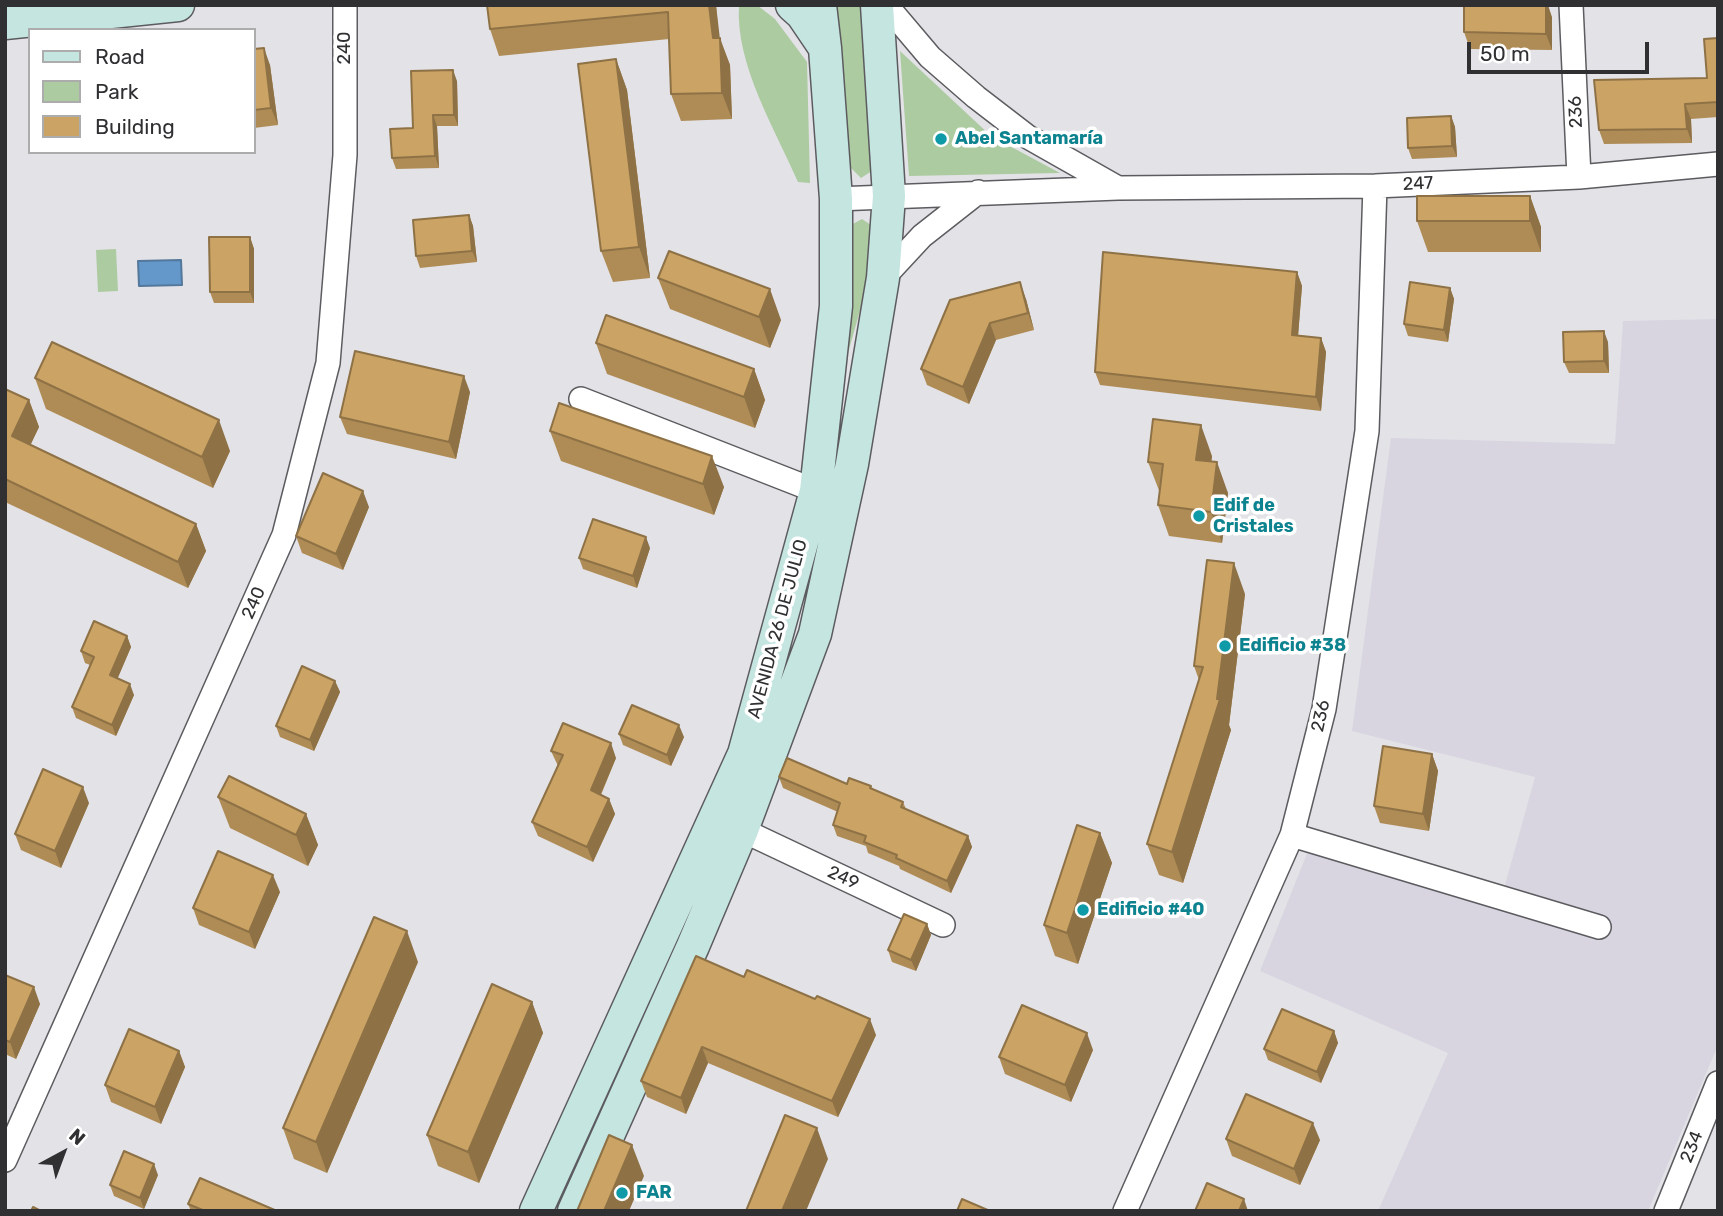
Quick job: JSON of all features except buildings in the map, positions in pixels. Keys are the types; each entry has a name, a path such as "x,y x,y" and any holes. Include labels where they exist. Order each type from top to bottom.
{"street":[{"path":"5,23 178,5"},
{"name":"240","path":"5,1160 284,535 328,363 345,155 345,5"},
{"path":"792,5 802,14 825,48"},
{"name":"AVENIDA 26 DE JULIO","path":"574,1211 742,831 815,634 830,496 836,306 836,198 820,5"},
{"name":"AVENIDA 26 DE JULIO","path":"536,1211 744,754 830,496 852,464 883,278 889,196 877,5"},
{"name":"247","path":"886,5 930,57 976,97 1028,137 1118,188"},
{"name":"236","path":"1571,5 1579,177"},
{"name":"247","path":"836,198 1118,188 1375,186 1579,177 1718,164"},
{"name":"236","path":"1125,1211 1292,835 1324,709 1367,431 1375,186"},
{"path":"883,278 922,236 978,192"},
{"path":"581,399 830,496"},
{"name":"249","path":"742,831 943,925"},
{"path":"1292,835 1599,927"},
{"name":"234","path":"1666,1211 1718,1083"}],"shaded area":[{"path":"1718,319 1718,1045 1648,1211 1378,1211 1448,1053 1260,971 1308,851 1498,910 1535,777 1352,731 1391,438 1615,444 1623,321"}],"green space":[{"path":"739,5 757,5 775,19 807,62 810,183 798,182 758,96 743,50"},
{"path":"834,5 865,5 875,169 861,178 847,164"},
{"path":"900,51 991,136 1060,173 909,176"},
{"path":"862,219 874,227 866,289 848,353 849,226"},
{"path":"116,249 118,291 98,292 96,250"}],"water":[{"path":"181,260 182,285 139,286 138,261"}],"place":[{"name":"Abel Santamaría","path":"941,139"},
{"name":"Edif de Cristales","path":"1199,516"},
{"name":"Edificio #38","path":"1225,646"},
{"name":"Edificio #40","path":"1083,910"},
{"name":"FAR","path":"622,1193"}]}
